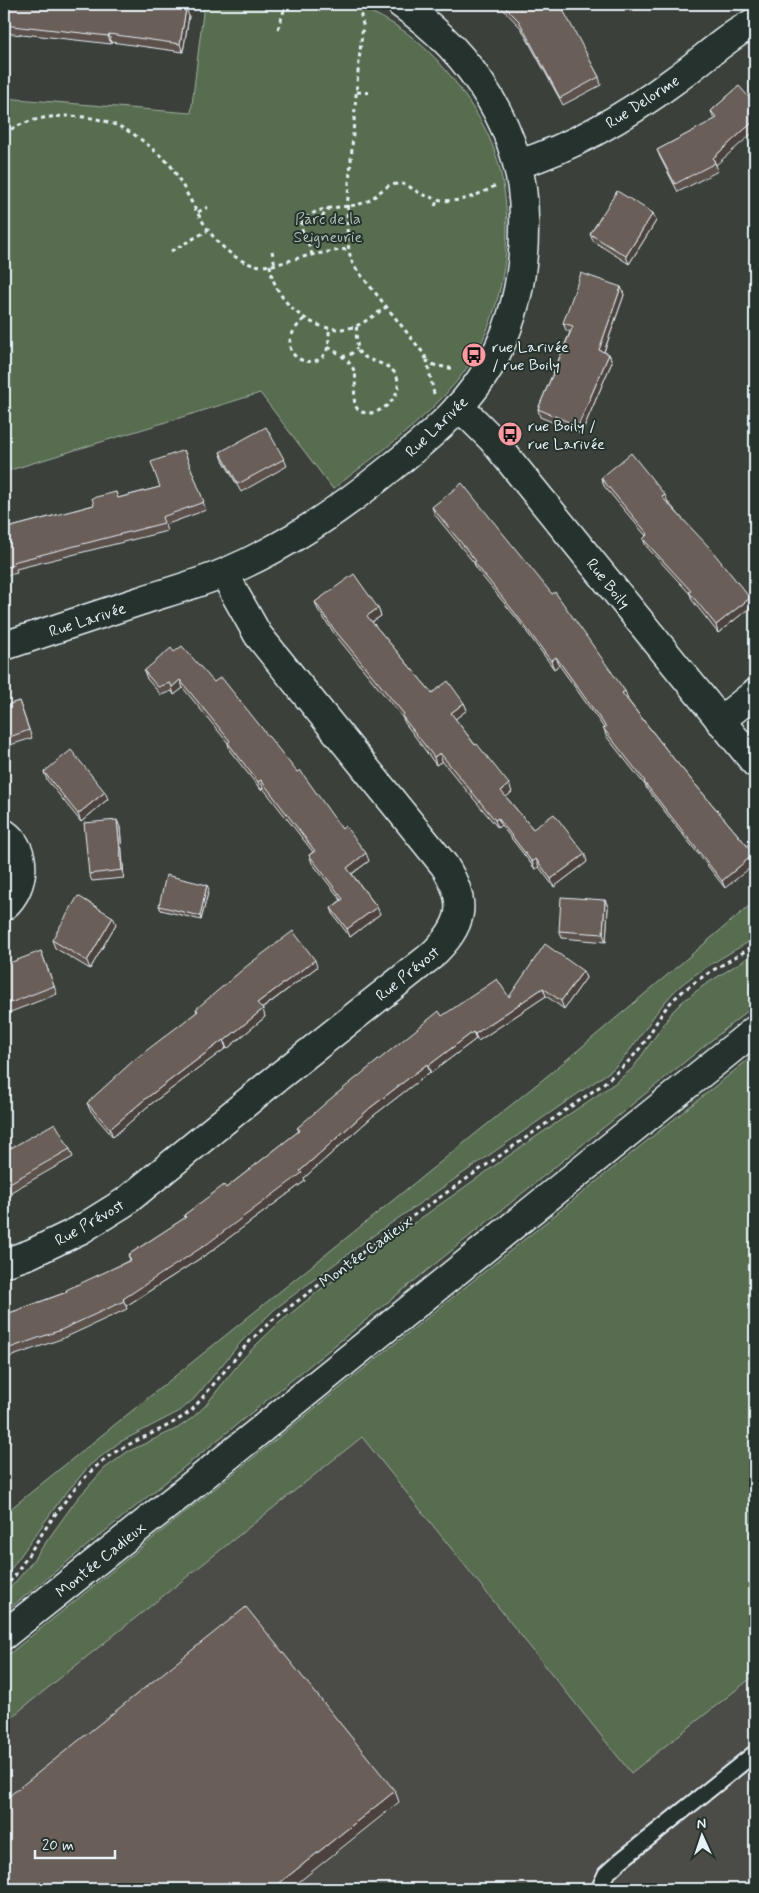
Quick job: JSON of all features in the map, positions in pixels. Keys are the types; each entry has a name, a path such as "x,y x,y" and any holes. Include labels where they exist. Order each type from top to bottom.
{"street":[{"name":"Rue Larivée","path":"4,646 225,573 294,539 323,520 418,446 448,405 476,387 497,353 513,310 521,275 524,207 510,173 512,143 504,124 466,63 434,30 401,4"},
{"name":"Rue Delorme","path":"510,173 618,118 676,79 729,38 755,22"},
{"name":"Rue Boily","path":"448,405 477,423 492,439 755,763"},
{"name":"Rue Prévost","path":"4,1263 30,1254 80,1230 125,1202 268,1085 431,956 444,944 458,919 460,907 458,895 454,882 444,866 258,635 225,573"},
{"path":"720,721 755,693"},
{"path":"4,833 15,845 20,855 21,868 17,891 4,906"},
{"name":"Montée Cadieux","path":"4,1636 755,1030"}],"lane":[{"path":"599,1889 606,1874 620,1861 755,1753"}],"path":[{"path":"278,29 286,4"},
{"path":"359,6 362,25 349,205 348,249 350,258 354,266 424,354 428,362 434,393 448,405"},
{"path":"357,92 371,93"},
{"path":"4,134 23,123 54,116 97,118 117,124 135,135 169,164 208,231 231,254 248,263 260,266 276,265 312,255 348,249"},
{"path":"312,255 310,245 303,235 301,225 317,211 367,201 385,186 398,184 409,185 416,191 449,202 461,200 478,194 510,173"},
{"path":"435,206 438,199"},
{"path":"198,212 208,207"},
{"path":"322,217 328,208"},
{"path":"171,251 208,231"},
{"path":"272,251 276,265"},
{"path":"270,265 280,294 294,312 304,319 329,328 345,329 357,325 386,307"},
{"path":"304,319 295,327 290,335 294,356 300,360 317,360 324,355 328,347 329,328"},
{"path":"328,347 352,367 355,374 355,406 358,411 366,414 385,408 394,398 399,388 398,380 394,372 386,366 361,356 357,348 357,325"},
{"path":"342,357 351,354 357,348"},
{"path":"428,362 455,369"},
{"name":"Montée Cadieux","path":"4,1588 14,1577 73,1492 105,1460 118,1450 180,1419 192,1410 248,1343 271,1321 384,1236 610,1079 634,1056 664,1010 673,1000 695,983 755,945"}],"shaded area":[{"path":"362,1437 631,1773 755,1675 755,1889 4,1889 4,1723"}],"green space":[{"name":"Parc de la Seigneurie","path":"204,4 354,4 401,29 445,69 463,93 485,129 497,158 504,190 507,224 505,258 499,292 489,325 475,355 444,396 414,425 333,489 260,393 4,472 4,98 191,113"},
{"path":"755,901 755,938 700,971 680,986 664,1003 628,1052 612,1070 364,1242 275,1309 241,1342 194,1399 180,1411 120,1442 90,1465 61,1499 4,1579 4,1514 552,1072"},
{"path":"755,953 755,1005 4,1613 4,1595 28,1567 77,1499 104,1469 127,1452 178,1428 192,1418 205,1406 257,1344 279,1323 321,1289 521,1147 615,1083 633,1068 673,1011 682,1002 703,986"},
{"path":"755,1054 755,1675 631,1773 362,1437 4,1723 4,1658"}],"building":[{"path":"4,4 154,4 186,9 180,44 109,34 108,36 4,25"},
{"path":"502,4 558,4 561,6 599,77 560,98 519,21"},
{"path":"739,86 755,104 755,120 713,158 715,163 675,184 657,150 717,118 711,111"},
{"path":"617,191 653,213 626,256 590,234"},
{"path":"581,273 621,287 599,350 609,354 578,426 538,409 573,326 563,323"},
{"path":"266,427 284,459 238,484 220,452"},
{"path":"184,450 204,502 162,517 164,523 13,562 14,565 4,568 4,529 94,505 92,498 116,492 118,498 160,487 151,462"},
{"path":"631,453 665,495 662,497 709,547 750,598 716,625 689,592 691,591 643,539 648,534 601,478"},
{"path":"462,483 552,594 555,592 625,691 622,693 673,758 754,854 722,881 603,728 606,727 556,657 551,661 474,562 476,561 432,507"},
{"path":"354,574 378,608 367,616 432,693 448,681 464,703 451,713 475,745 477,744 509,784 501,791 533,829 554,814 585,854 551,879 536,859 532,862 498,818 495,820 440,753 434,757 402,716 404,714 333,628 315,602"},
{"path":"182,646 214,682 221,677 297,772 300,770 342,829 345,826 366,853 347,868 377,907 347,929 331,908 343,899 309,855 315,851 261,780 258,782 228,743 230,741 180,680 172,687 170,683 158,687 144,671 171,648 174,652"},
{"path":"19,701 29,730 4,739 4,706"},
{"path":"71,750 105,792 78,814 44,772"},
{"path":"117,820 122,870 89,874 84,823"},
{"path":"166,875 207,885 200,916 159,906"},
{"path":"78,896 113,917 87,961 52,940"},
{"path":"561,897 605,900 603,934 559,931"},
{"path":"293,931 315,960 257,1003 263,1009 224,1041 144,1100 110,1129 87,1103 134,1060 198,1011 196,1009 248,965"},
{"path":"545,944 583,971 561,1001 543,988 475,1034 473,1032 428,1066 427,1064 370,1108 300,1171 302,1173 207,1244 123,1299 124,1301 61,1330 4,1350 4,1315 67,1292 66,1290 131,1260 128,1255 186,1217 184,1215 224,1185 226,1188 300,1130 297,1128 329,1100 439,1011 442,1016 497,979 509,997"},
{"path":"41,951 54,986 5,1005 4,965"},
{"path":"55,1123 70,1149 8,1184 9,1187 4,1189 4,1150 11,1148"},
{"path":"246,1607 395,1791 272,1889 4,1889 4,1800"}],"place":[{"name":"rue Larivée / rue Boily","path":"474,355"},
{"name":"rue Boily / rue Larivée","path":"510,434"}]}
